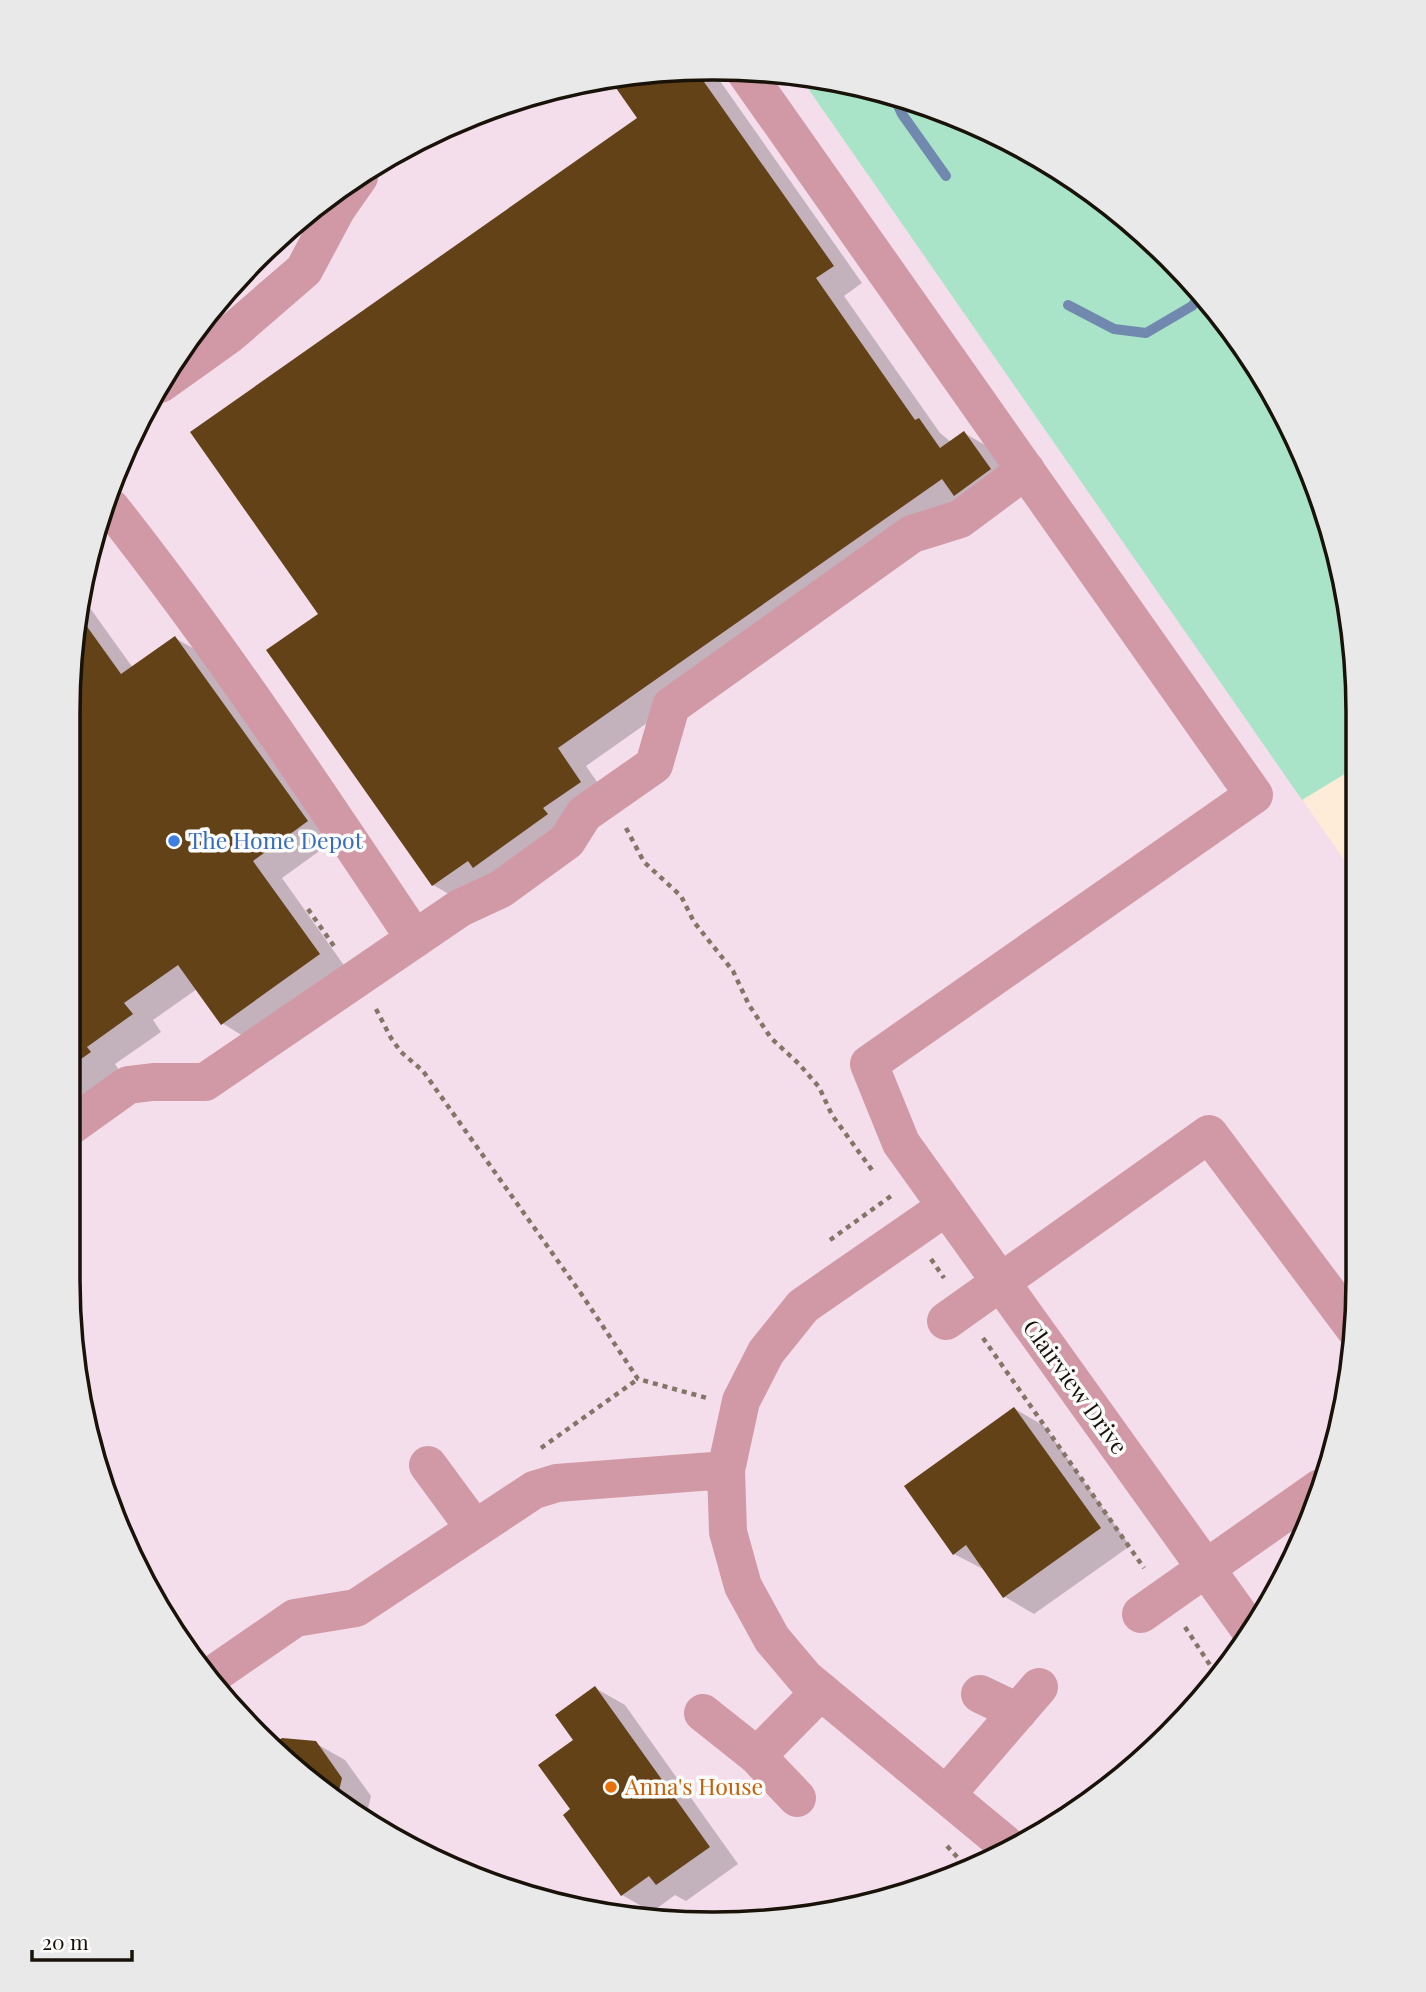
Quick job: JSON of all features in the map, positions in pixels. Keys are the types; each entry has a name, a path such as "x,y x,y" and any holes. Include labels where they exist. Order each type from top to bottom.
{"street":[{"path":"80,1119 128,1085 205,1082 460,908 501,889 567,841 584,814 654,765 671,706 912,534 960,519 1026,470 752,82"},
{"path":"184,367 230,334 304,270 342,201"},
{"name":"Clairview Drive","path":"1026,470 1254,795 870,1064 884,1145 946,1207 1244,1622"},
{"path":"114,511 163,574 308,779 415,939"},
{"path":"946,1321 1209,1134 1344,1315"},
{"path":"946,1207 803,1306 766,1352 741,1401 726,1470 729,1532 743,1586 772,1639 805,1678 1002,1841"},
{"path":"428,1465 475,1529"},
{"path":"217,1672 295,1618 356,1608 534,1490 557,1483 726,1470"},
{"path":"1141,1614 1306,1498"},
{"path":"757,1756 821,1691"},
{"path":"960,1806 1029,1699 980,1694"},
{"path":"703,1713 757,1756 797,1798"},
{"path":"960,1806 988,1848"}],"path":[{"path":"308,909 357,978 383,1019 391,1038 401,1052 423,1071 582,1295 638,1379 708,1398"},
{"path":"825,1244 891,1196"},
{"path":"704,1409 712,1387"},
{"path":"942,1841 959,1861"}],"shaded area":[{"path":"713,80 808,88 1346,862 1344,1320 1340,1362 1324,1443 1312,1482 1280,1559 1261,1595 1215,1664 1189,1696 1130,1755 1098,1781 1029,1827 993,1846 916,1878 877,1890 796,1906 713,1912 672,1910 590,1899 510,1878 433,1846 362,1805 296,1755 237,1696 187,1630 146,1559 114,1482 102,1443 86,1362 82,1320 82,672 86,630 102,549 129,471 165,397 211,328 237,296 296,237 328,211 397,165 433,146 510,114 549,102 630,86 672,82"}],"green space":[{"path":"808,88 877,102 955,129 1029,165 1064,187 1130,237 1160,266 1189,296 1239,362 1280,433 1312,510 1324,549 1340,630 1346,713 1346,773 1302,800"}],"building":[{"path":"703,80 834,266 816,278 915,420 919,418 940,448 964,431 991,469 954,496 942,479 558,748 581,782 543,808 548,814 473,868 468,861 432,886 266,650 318,614 190,432 637,118 616,88"},
{"name":"The Home Depot","path":"87,626 121,674 175,636 308,821 253,861 320,954 221,1025 178,965 124,1003 133,1014 87,1047 91,1052 80,1060 80,713"},
{"path":"1014,1407 1101,1528 1003,1598 966,1545 953,1555 904,1486"},
{"name":"Anna's House","path":"595,1686 710,1847 656,1885 649,1876 621,1896 563,1815 570,1809 538,1765 573,1740 555,1715"},
{"path":"280,1739 316,1741 342,1778 339,1789 296,1755"}],"waterway":[{"path":"900,109 946,176"},
{"path":"1068,305 1114,329 1146,333 1195,303"}],"place":[{"name":"The Home Depot","path":"174,841"},
{"name":"Anna's House","path":"611,1787"}]}
